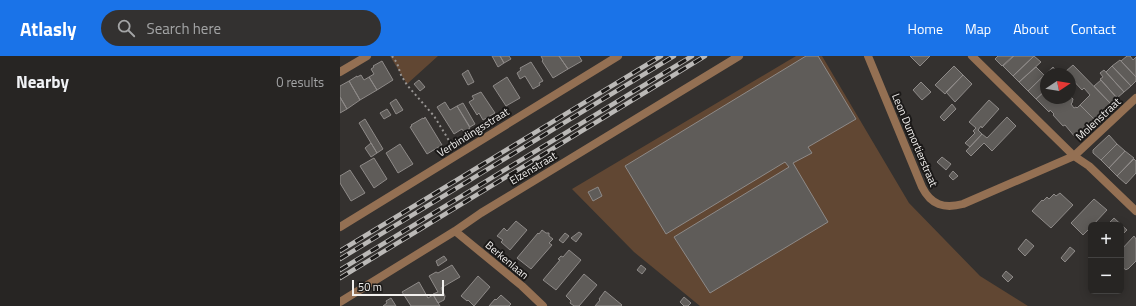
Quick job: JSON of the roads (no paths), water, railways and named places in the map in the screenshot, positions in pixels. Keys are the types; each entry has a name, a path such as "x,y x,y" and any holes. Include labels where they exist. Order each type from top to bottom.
{"street":[{"path":"340,72 367,56"},
{"name":"Verbindingsstraat","path":"340,227 618,56"},
{"name":"Elzenstraat","path":"340,302 482,213 739,56"},
{"name":"Leon Dumortierstraat","path":"868,56 922,187 926,195 933,202 952,207 963,204 1074,156"},
{"path":"972,56 1074,156 1089,166 1136,211"},
{"name":"Molenstraat","path":"1074,156 1136,98"},
{"name":"Berkenlaan","path":"455,231 522,286 543,306"}],"railway":[{"path":"340,251 661,56"},
{"path":"340,259 674,56"},
{"path":"340,270 692,56"},
{"path":"340,278 705,56"}]}
